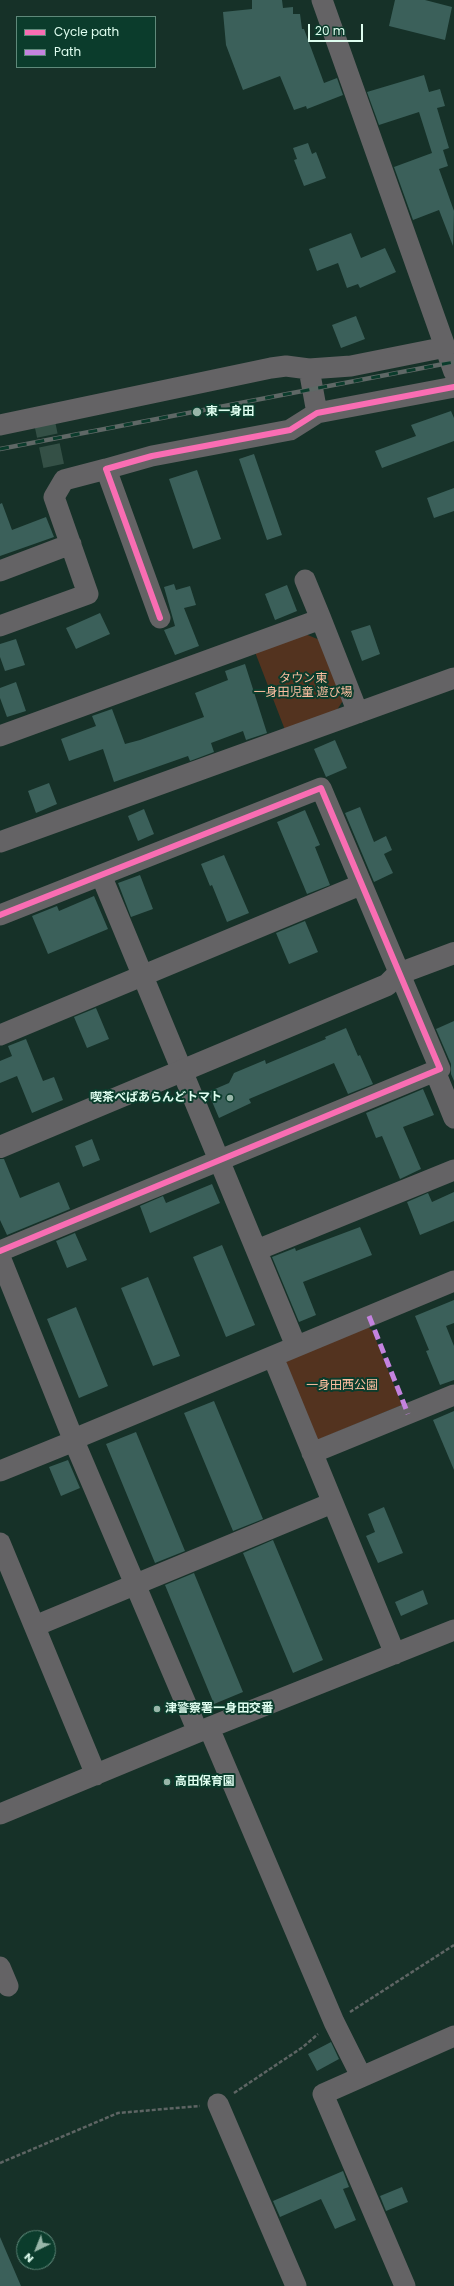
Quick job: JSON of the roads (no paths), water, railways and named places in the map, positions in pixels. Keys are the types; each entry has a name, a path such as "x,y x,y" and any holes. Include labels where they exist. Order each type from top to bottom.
{"street":[{"path":"322,0 449,350 454,372"},
{"path":"0,425 271,368 286,366 309,369 351,366 449,350"},
{"path":"309,369 317,413"},
{"path":"0,626 88,594 54,497 59,476 106,469 152,456 290,430 317,413 454,387"},
{"path":"106,469 160,618"},
{"path":"0,571 71,544"},
{"path":"305,580 358,713"},
{"path":"0,736 321,619"},
{"path":"0,842 454,678"},
{"path":"0,915 321,788 360,885 440,1069 0,1251"},
{"path":"101,875 296,1346"},
{"path":"0,1035 360,885"},
{"path":"0,1147 386,985 398,974 454,953"},
{"path":"435,1071 454,1118"},
{"path":"257,1250 454,1170"},
{"path":"0,1257 74,1440 136,1584 334,2022 361,2076"},
{"path":"0,1471 454,1281"},
{"path":"273,1357 395,1654"},
{"path":"312,1453 454,1395"},
{"path":"35,1626 332,1503"},
{"path":"0,1543 96,1775"},
{"path":"0,1814 203,1730 454,1630"},
{"path":"0,1967 8,1986"},
{"path":"406,2286 323,2094 358,2080 361,2076 454,2036"},
{"path":"218,2104 296,2286"}],"tunnel":[{"path":"43,415 55,472"}],"railway":[{"path":"0,449 454,362"}],"place":[{"name":"東一身田","path":"197,412"},
{"name":"喫茶べぱあらんどトマト","path":"230,1098"},
{"name":"津警察署一身田交番","path":"157,1709"},
{"name":"高田保育園","path":"167,1782"}],"park label":[{"name":"タウン東 一身田児童 遊び場","path":"303,686"},
{"name":"一身田西公園","path":"342,1386"}]}
